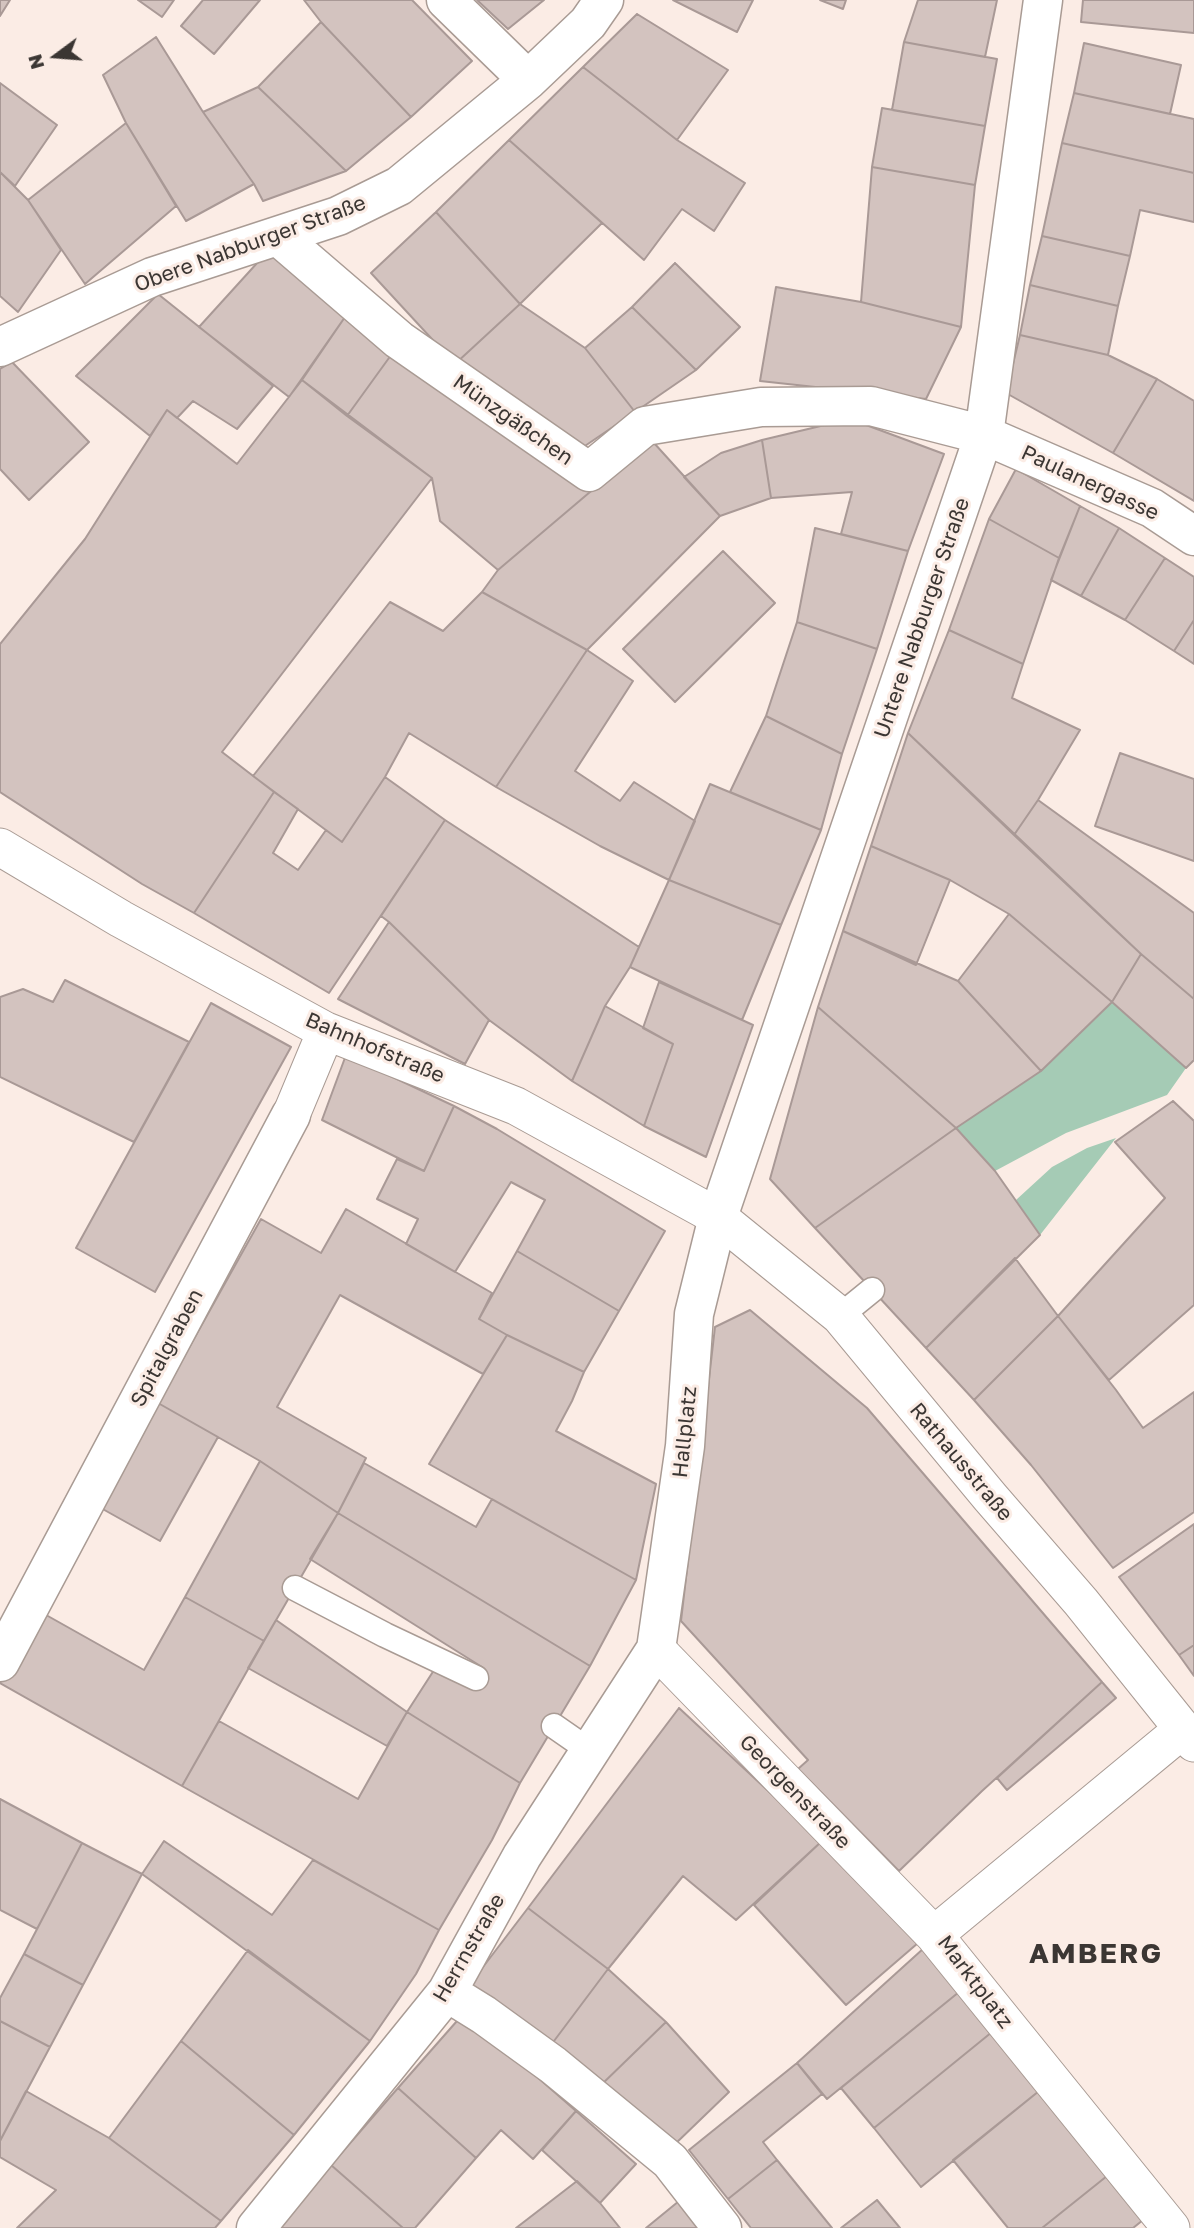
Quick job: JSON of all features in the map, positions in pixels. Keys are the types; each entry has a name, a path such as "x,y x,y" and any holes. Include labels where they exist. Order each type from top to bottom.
{"street":[{"path":"446,0 528,80"},
{"name":"Obere Nabburger Straße","path":"4,338 152,277 338,216 399,186 528,80 588,23 604,0"},
{"name":"Untere Nabburger Straße","path":"719,1217 984,435 1043,0"},
{"name":"Münzgäßchen","path":"278,236 400,340 589,472 645,426 761,407 871,406 984,435"},
{"name":"Paulanergasse","path":"984,435 1152,508 1194,536"},
{"name":"Bahnhofstraße","path":"0,847 121,919 326,1031 516,1106 719,1217"},
{"name":"Spitalgraben","path":"0,1662 291,1115 326,1031"},
{"name":"Rathausstraße","path":"719,1217 840,1316 1081,1602 1188,1737"},
{"name":"Hallplatz","path":"656,1649 685,1446 694,1314 719,1217"},
{"name":"Herrnstraße","path":"256,2228 447,1992 522,1856 656,1649"},
{"name":"Georgenstraße","path":"656,1649 933,1935"},
{"name":"Marktplatz","path":"1171,2228 933,1935 1188,1737"},
{"path":"447,1992 553,2064 670,2161 722,2228"}],"lane":[{"path":"840,1316 872,1290"},
{"path":"295,1588 476,1678"},
{"path":"554,1726 590,1751"}],"green space":[{"path":"1112,1002 1186,1068 1167,1095 1066,1133 995,1171 956,1128 1041,1071"},
{"path":"1116,1138 1040,1235 1016,1200 1052,1167 1087,1148"}],"building":[{"path":"0,0 10,0 0,16"},
{"path":"138,0 174,0 162,17"},
{"path":"203,0 260,0 214,54 181,26"},
{"path":"304,0 412,0 472,61 411,117 321,22"},
{"path":"477,0 544,0 508,29"},
{"path":"673,0 753,0 737,32"},
{"path":"820,0 846,0 843,9"},
{"path":"918,0 997,0 985,57 904,42"},
{"path":"1083,0 1194,0 1194,33 1081,22"},
{"path":"637,14 728,70 677,140 583,67"},
{"path":"321,22 411,117 346,171 258,87"},
{"path":"156,37 203,112 254,184 186,221 126,123 103,75"},
{"path":"904,42 997,59 985,126 892,110"},
{"path":"1084,43 1181,65 1170,114 1074,93"},
{"path":"583,67 677,140 745,183 714,231 682,209 644,260 509,140"},
{"path":"0,83 57,125 15,186 0,172"},
{"path":"258,87 346,171 263,201 203,112"},
{"path":"1074,93 1194,119 1194,173 1062,143"},
{"path":"882,108 985,126 975,185 872,167"},
{"path":"126,123 176,206 85,284 28,200"},
{"path":"509,140 602,223 520,304 436,212"},
{"path":"1062,143 1194,173 1194,222 1140,210 1130,256 1042,236"},
{"path":"872,167 975,185 961,327 861,302"},
{"path":"0,172 28,200 61,250 18,312 0,296"},
{"path":"436,212 520,304 455,364 371,273"},
{"path":"1042,236 1130,256 1118,306 1030,285"},
{"path":"268,251 345,317 289,397 199,327"},
{"path":"675,263 740,327 696,370 632,307"},
{"path":"1030,285 1118,306 1108,355 1020,335"},
{"path":"776,287 861,302 961,327 926,399 760,381"},
{"path":"158,294 273,386 237,429 193,401 177,418 167,410 150,436 76,376"},
{"path":"520,304 585,348 635,412 576,452 455,364"},
{"path":"632,307 696,370 635,412 585,348"},
{"path":"345,317 394,351 347,416 302,380"},
{"path":"1020,335 1108,355 1157,379 1113,453 1006,393"},
{"path":"394,351 590,492 498,570 440,521 432,478 347,416"},
{"path":"12,362 89,442 29,500 0,469 0,369"},
{"path":"1157,379 1194,401 1194,501 1113,453"},
{"path":"302,380 432,478 222,752 274,792 194,913 142,884 0,792 0,644 85,539 167,410 237,464"},
{"path":"850,419 944,454 908,551 841,534 852,492 771,498 762,440"},
{"path":"762,440 771,498 720,516 684,477 721,453"},
{"path":"654,443 720,516 587,650 482,592 498,570 590,492"},
{"path":"1016,469 1080,506 1059,558 989,519"},
{"path":"1080,506 1119,528 1081,596 1051,580"},
{"path":"989,519 1059,558 1023,664 949,630"},
{"path":"815,528 908,551 877,649 797,622"},
{"path":"1119,528 1165,558 1125,620 1081,596"},
{"path":"723,551 775,603 675,702 623,649"},
{"path":"1165,558 1194,577 1194,620 1174,651 1125,620"},
{"path":"482,592 587,650 496,787 409,733 385,777 342,842 253,776 390,602 443,631"},
{"path":"1194,620 1194,664 1174,651"},
{"path":"797,622 877,649 842,754 766,716"},
{"path":"949,630 1023,664 1012,698 1080,730 1014,835 908,733"},
{"path":"587,650 633,681 575,771 620,801 634,782 695,821 669,880 600,846 496,787"},
{"path":"766,716 842,754 821,830 730,792"},
{"path":"908,733 1141,954 1112,1002 1009,914 950,880 871,846"},
{"path":"1120,753 1194,779 1194,861 1095,826"},
{"path":"385,777 445,820 329,993 194,913 274,792 298,809 273,853 298,870 326,830 342,842"},
{"path":"710,784 821,830 781,925 669,880"},
{"path":"1038,800 1194,913 1194,999 1141,954 1014,835"},
{"path":"445,820 639,947 630,967 605,1006 572,1081 489,1020 381,916"},
{"path":"871,846 950,880 916,965 843,931"},
{"path":"669,880 781,925 742,1020 630,967"},
{"path":"1009,914 1112,1002 1041,1071 958,981"},
{"path":"389,922 489,1020 465,1064 338,999"},
{"path":"843,931 958,981 1041,1071 956,1128 818,1007"},
{"path":"1141,954 1194,999 1194,1060 1186,1068 1112,1002"},
{"path":"65,980 189,1042 134,1142 0,1077 0,997 23,989 53,1002"},
{"path":"659,982 753,1025 706,1157 644,1126 673,1044 643,1028"},
{"path":"211,1003 291,1047 155,1292 76,1248"},
{"path":"605,1006 673,1044 644,1126 572,1081"},
{"path":"818,1007 956,1128 815,1228 770,1179"},
{"path":"346,1055 454,1106 424,1171 322,1120"},
{"path":"1173,1101 1194,1121 1194,1305 1109,1380 1058,1316 1165,1198 1115,1142"},
{"path":"454,1106 497,1129 665,1231 619,1311 517,1251 545,1200 511,1182 455,1272 406,1244 418,1219 377,1199 397,1159 424,1171"},
{"path":"956,1128 995,1171 1040,1235 926,1348 815,1228"},
{"path":"346,1209 492,1293 479,1319 507,1335 483,1374 340,1295 277,1407 366,1458 338,1513 260,1461 158,1403 261,1219 321,1253"},
{"path":"517,1251 619,1311 584,1372 479,1319"},
{"path":"1015,1258 1058,1316 974,1400 926,1348"},
{"path":"750,1310 867,1408 1102,1682 899,1871 798,1769 808,1760 681,1621 715,1327"},
{"path":"1058,1316 1143,1428 1194,1392 1194,1512 1113,1568 1031,1465 974,1400"},
{"path":"507,1335 584,1372 556,1431 656,1484 636,1580 429,1464"},
{"path":"158,1403 218,1437 160,1541 99,1507"},
{"path":"260,1461 338,1513 264,1641 185,1597"},
{"path":"364,1463 476,1527 492,1499 636,1580 590,1666 338,1513"},
{"path":"338,1513 590,1666 520,1783 407,1712 436,1667 470,1688 482,1667 310,1559"},
{"path":"1194,1524 1194,1645 1179,1655 1119,1577"},
{"path":"185,1597 264,1641 182,1786 0,1683 39,1611 144,1670"},
{"path":"276,1620 407,1712 387,1746 248,1668"},
{"path":"1194,1645 1194,1676 1179,1655"},
{"path":"1102,1682 1116,1698 1007,1790 997,1778"},
{"path":"679,1708 822,1841 736,1920 683,1876 608,1969 528,1908"},
{"path":"407,1712 520,1783 492,1840 439,1930 182,1786 219,1721 358,1799"},
{"path":"0,1799 82,1843 37,1929 0,1910"},
{"path":"164,1841 272,1915 313,1860 439,1930 416,1974 370,2041 142,1874"},
{"path":"822,1841 918,1943 846,2005 754,1905"},
{"path":"82,1843 142,1874 83,1985 24,1954"},
{"path":"528,1908 608,1969 548,2049 467,1988"},
{"path":"924,1948 959,1992 827,2099 797,2063"},
{"path":"248,1950 370,2041 294,2135 181,2041"},
{"path":"24,1954 83,1985 50,2047 0,2021 0,1998"},
{"path":"608,1969 666,2022 598,2088 548,2049"},
{"path":"959,1992 992,2032 874,2128 841,2088"},
{"path":"464,2013 576,2111 533,2159 501,2130 476,2158 398,2088"},
{"path":"0,2021 50,2047 0,2141"},
{"path":"666,2022 729,2092 672,2147 598,2088"},
{"path":"992,2032 1039,2091 921,2187 874,2128"},
{"path":"181,2041 294,2135 221,2221 109,2138"},
{"path":"797,2063 822,2094 763,2142 777,2160 728,2199 689,2150"},
{"path":"398,2088 476,2158 415,2228 403,2228 331,2165"},
{"path":"26,2091 109,2138 221,2221 215,2228 17,2228 56,2190 0,2157 0,2141"},
{"path":"1039,2091 1107,2176 1042,2228 1008,2228 953,2160"},
{"path":"576,2111 636,2164 600,2203 542,2150"},
{"path":"777,2160 832,2228 751,2228 728,2199"},
{"path":"331,2165 403,2228 276,2228"},
{"path":"1107,2176 1143,2220 1133,2228 1042,2228"},
{"path":"577,2181 600,2203 620,2228 516,2228"},
{"path":"877,2200 900,2228 841,2228"},
{"path":"679,2201 699,2228 646,2228"}],"district":[{"name":"AMBERG","path":"1096,1954"}]}
